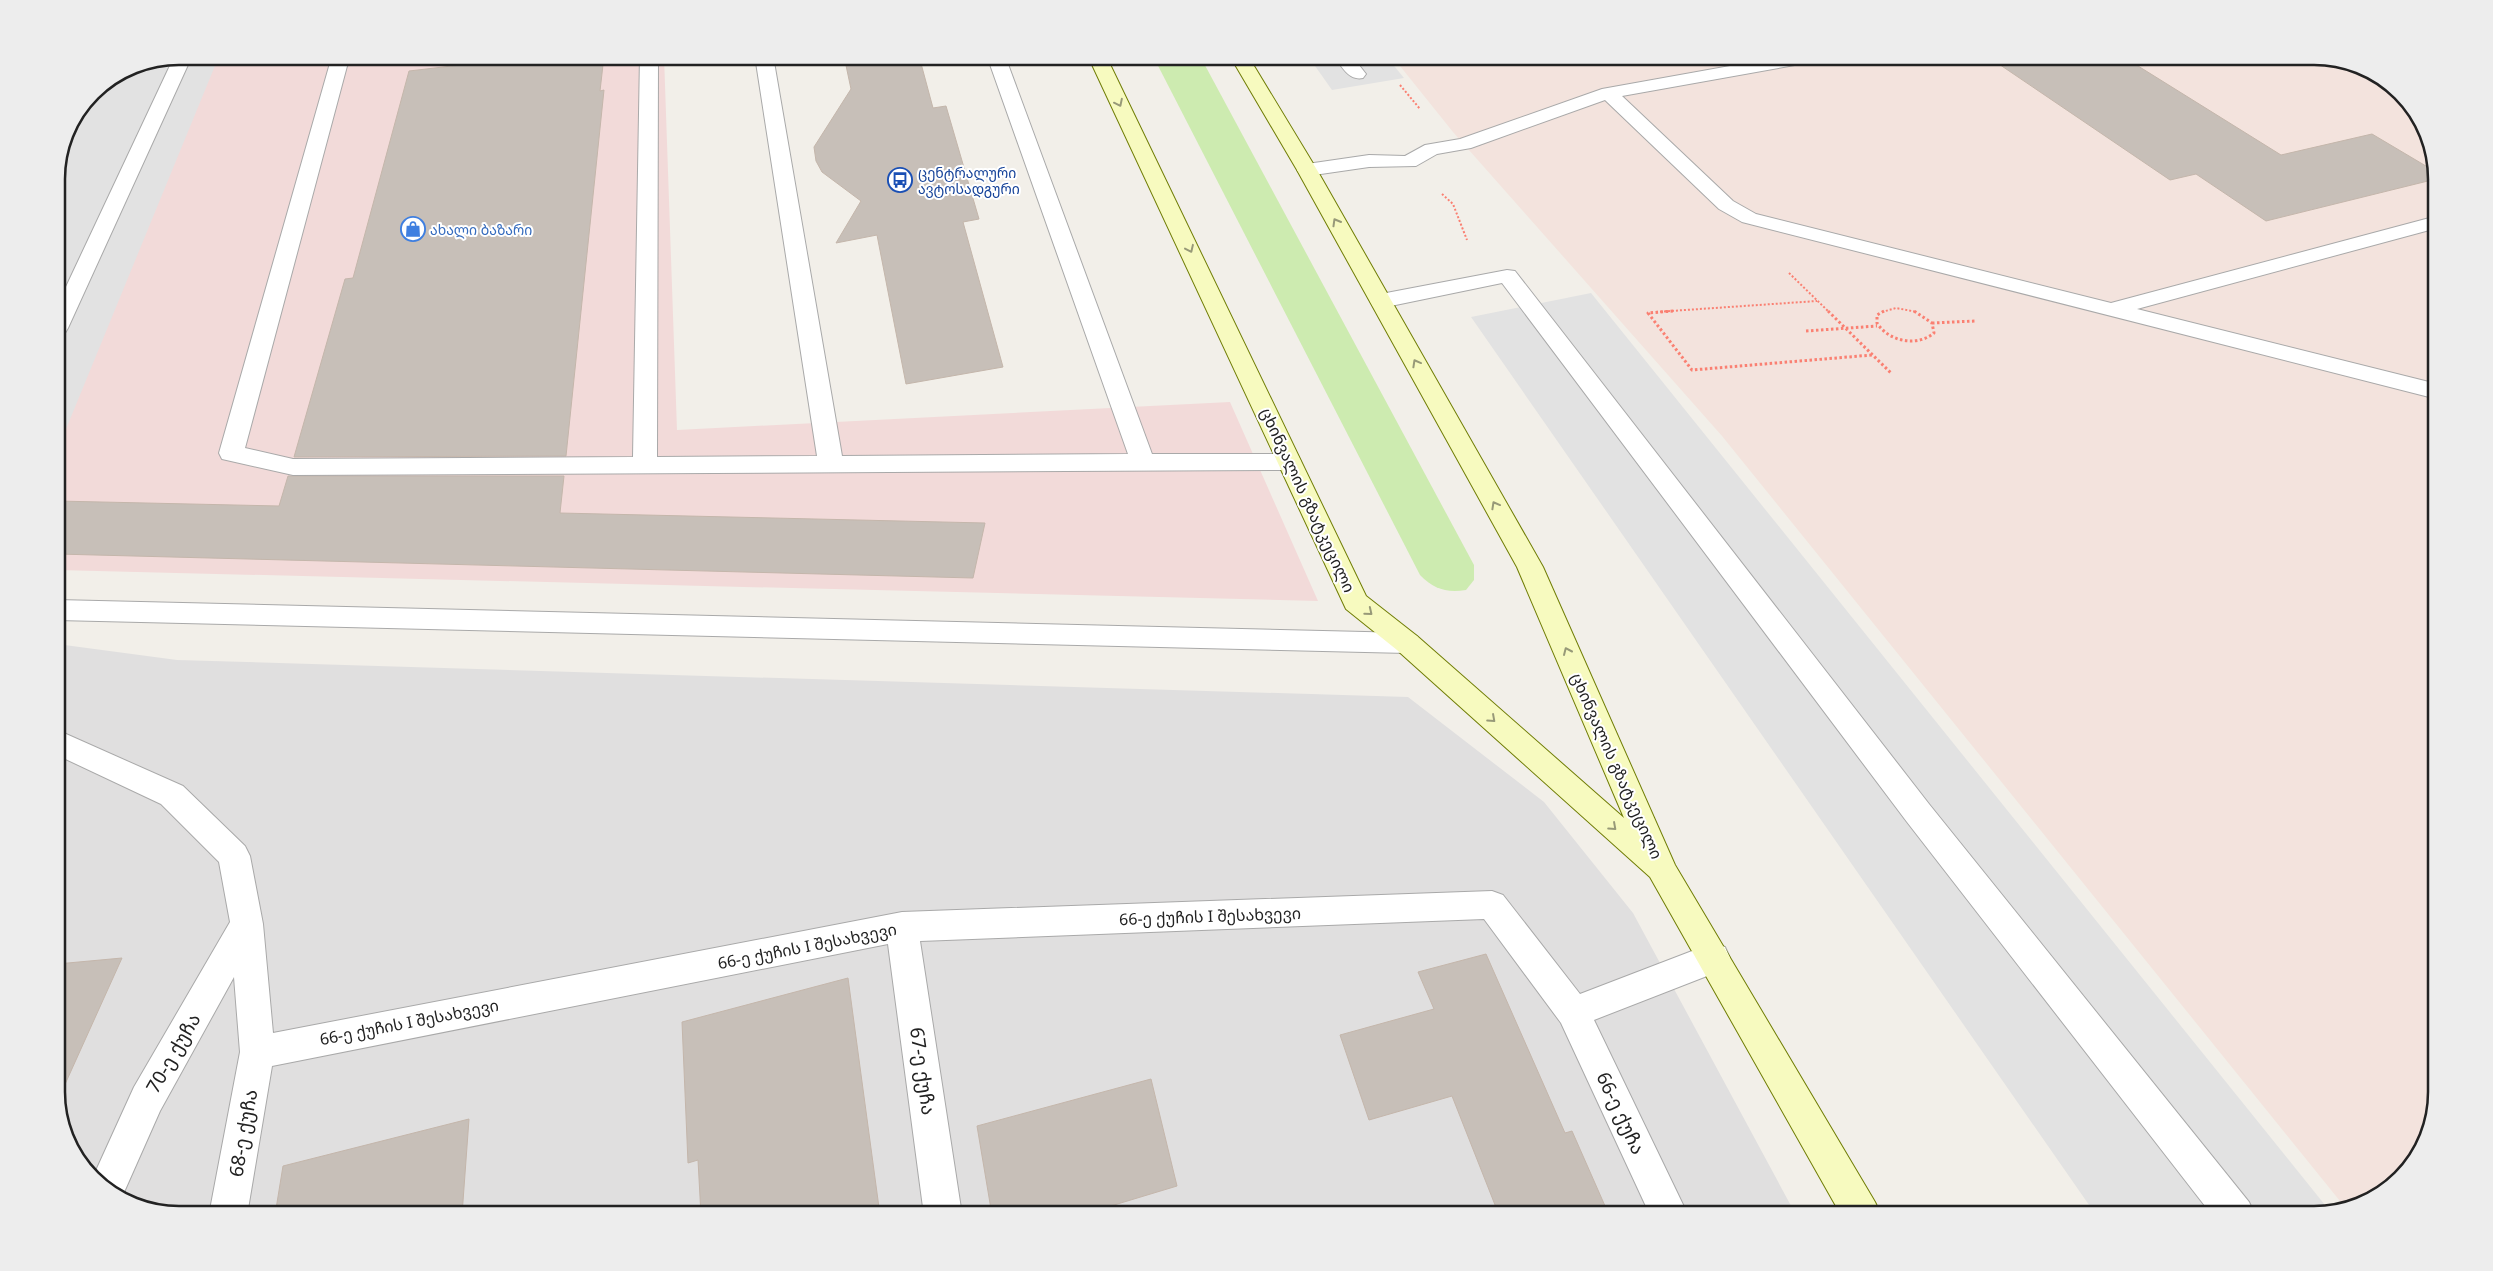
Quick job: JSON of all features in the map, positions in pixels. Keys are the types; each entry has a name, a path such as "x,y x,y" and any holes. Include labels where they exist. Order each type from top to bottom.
{"main road":[{"name":"ცხინვალის გზატკეცილი","path":"1101,65 1356,602 1407,643 1663,872"},
{"name":"ცხინვალის გზატკეცილი","path":"1244,65 1307,170 1530,567 1663,872 1857,1206"}],"street":[{"path":"65,309 179,65"},
{"path":"338,65 231,453 293,467 1289,462"},
{"path":"645,465 649,65"},
{"path":"766,65 832,464"},
{"path":"999,65 1144,463"},
{"path":"1350,65 1357,74"},
{"path":"1307,170 1369,161 1409,162 1432,149 1464,144 1608,93 1766,65"},
{"path":"1608,93 1726,205 1749,218 2114,308 2428,390"},
{"path":"2114,308 2428,224"},
{"path":"1381,301 1507,276 1912,805 2229,1206"},
{"path":"65,610 1407,643"},
{"path":"65,746 172,795 234,856 247,924 257,1052"},
{"name":"66-ე ქუჩის I შესახვევი","path":"257,1052 902,927 1492,905 1573,1012"},
{"name":"70-ე ქუჩა","path":"110,1182 147,1099 247,924"},
{"name":"67-ე ქუჩა","path":"902,927 942,1206"},
{"path":"1573,1012 1713,958"},
{"name":"66-ე ქუჩა","path":"1573,1012 1665,1206"},
{"name":"68-ე ქუჩა","path":"230,1206 257,1052"}],"path":[{"path":"1357,74 1399,84 1429,120 1432,149"},
{"path":"1409,162 1453,204 1475,259 1507,276"},
{"path":"1784,268 1891,372"},
{"path":"1818,301 1648,313 1692,370 1872,355"},
{"path":"1806,331 1877,326 1890,336 1908,342 1931,338 1935,328 1927,318 1919,313 1900,308 1890,308 1877,314 1877,326"}],"shaded area":[{"path":"215,65 65,431 65,172 74,135 80,122 98,98 122,80 142,71 164,66"},
{"name":"ახალი ბაზარი","path":"664,65 677,430 1230,402 1318,601 65,570 65,172 74,135 80,122 104,93 122,80 135,74 164,66"},
{"path":"1314,65 1393,65 1404,78 1332,90"},
{"path":"1399,65 2314,65 2329,66 2358,74 2377,84 2400,104 2409,116 2422,142 2428,172 2428,1092 2426,1114 2422,1129 2409,1155 2389,1178 2371,1191 2341,1202 1722,436 1453,132"},
{"path":"1591,293 2325,1205 2090,1206 1471,317"},
{"path":"65,645 177,660 1408,697 1544,802 1633,913 1791,1206 172,1206 157,1204 142,1200 116,1187 93,1167 77,1142 67,1114 65,1099"}],"green space":[{"path":"1158,65 1205,65 1474,565 1474,580 1466,590 1452,591 1441,589 1430,584 1420,575"}],"building":[{"path":"460,65 603,65 600,91 604,90 566,456 294,457 345,279 353,278 409,71"},
{"path":"846,65 921,65 933,108 946,106 979,219 963,222 1003,367 906,384 877,235 836,243 861,201 822,172 816,161 814,147 851,89"},
{"path":"2000,65 2136,65 2281,155 2372,134 2427,167 2428,172 2428,181 2266,221 2196,174 2170,180"},
{"path":"288,476 564,476 560,513 985,523 973,578 65,554 65,501 279,506"},
{"path":"1486,954 1565,1133 1572,1131 1605,1206 1495,1206 1452,1096 1369,1120 1340,1035 1434,1009 1418,972"},
{"path":"122,958 65,1084 65,963"},
{"path":"848,978 879,1206 701,1206 698,1160 688,1163 682,1022"},
{"path":"1151,1079 1177,1186 1111,1206 990,1206 977,1126"},
{"path":"469,1119 463,1206 276,1206 283,1166"}],"place":[{"name":"ცენტრალური ავტოსადგური","path":"900,180"},
{"name":"ახალი ბაზარი","path":"413,229"}]}
